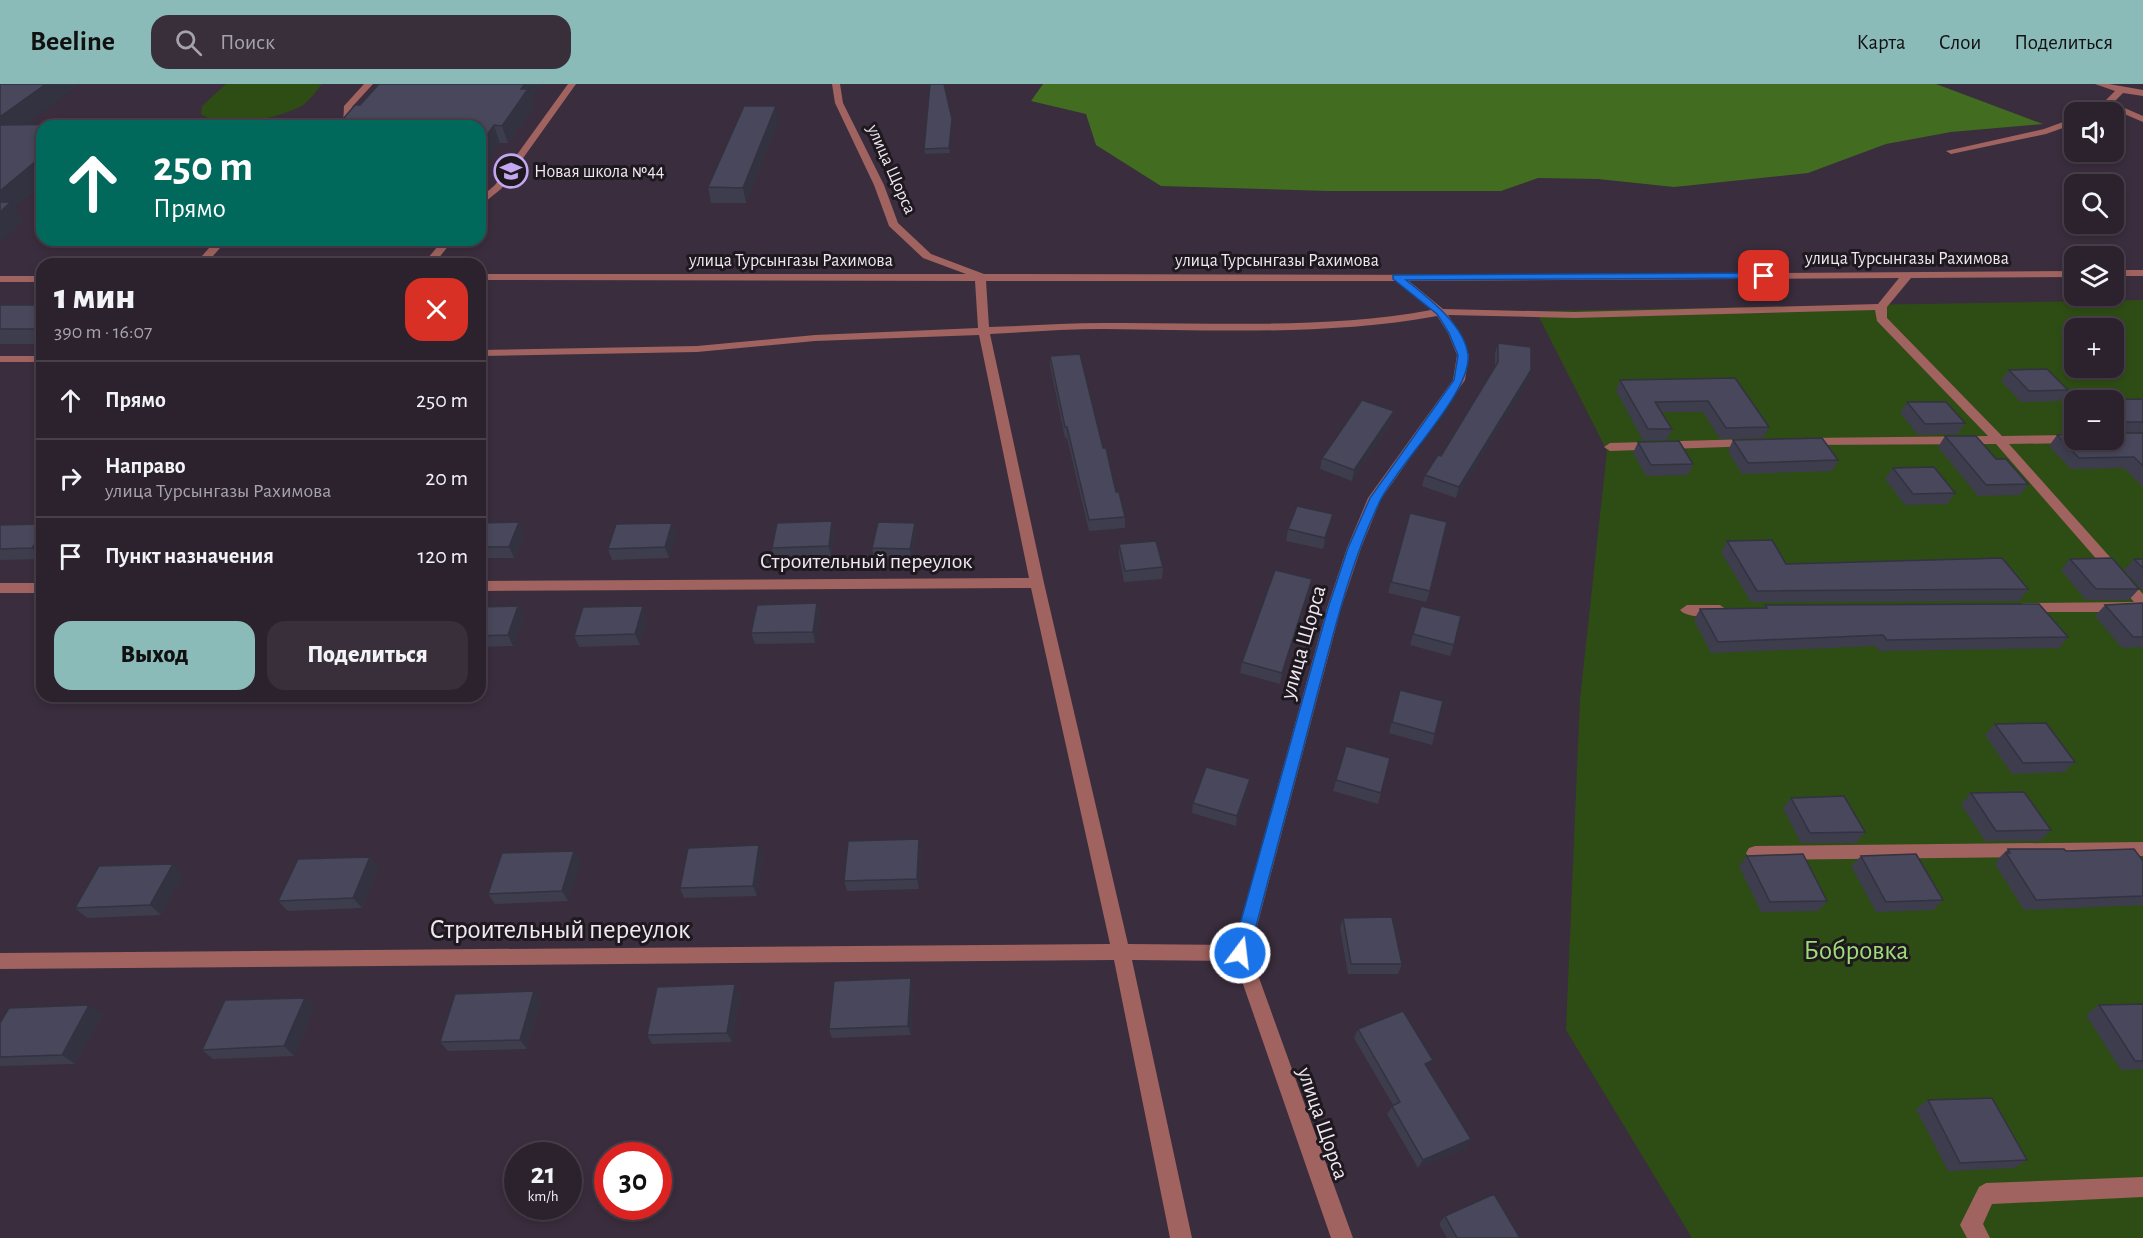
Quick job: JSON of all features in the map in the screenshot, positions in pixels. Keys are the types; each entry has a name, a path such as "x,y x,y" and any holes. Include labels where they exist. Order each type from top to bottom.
{"street":[{"path":"347,120 348,106 369,84"},
{"path":"486,193 572,84"},
{"name":"улица Щорса","path":"836,84 839,103 879,185 893,225 927,256 980,276"},
{"path":"2099,84 2143,94"},
{"path":"2110,102 2121,90"},
{"path":"2124,110 2143,118"},
{"path":"1951,151 2046,131 2064,125"},
{"path":"206,258 216,246"},
{"path":"433,258 443,246"},
{"path":"2124,273 2143,273"},
{"name":"улица Турсынгазы Рахимова","path":"486,277 2064,274"},
{"path":"1908,275 1881,307 1881,319 2000,441 2143,605"},
{"path":"980,276 984,331 1036,584 1121,952 1181,1238"},
{"name":"улица Щорса","path":"1342,1238 1240,953 1334,608 1354,548 1376,498 1459,380 1463,355 1454,333 1440,312 1397,277"},
{"path":"0,279 36,279"},
{"path":"486,352 697,349 815,338 1102,326 1231,328 1294,326 1402,319 1440,312 1574,315 1881,307"},
{"path":"0,359 36,359"},
{"path":"1792,442 2064,439"},
{"path":"1610,447 1769,443"},
{"name":"Строительный переулок","path":"486,586 1036,584"},
{"path":"0,588 36,588"},
{"path":"2011,608 2143,605"},
{"path":"1687,610 1735,610"},
{"path":"1755,853 2143,849"},
{"name":"Строительный переулок","path":"0,961 1240,953"},
{"path":"1975,1232 1986,1194 2143,1187"}],"green space":[{"path":"226,84 322,84 303,105 257,120 210,119 201,114 202,106"},
{"path":"1043,84 1936,84 2043,124 1951,132 1886,144 1808,173 1674,187 1598,179 1538,178 1501,191 1329,191 1161,186 1096,145 1086,114 1031,101"},
{"name":"Бобровка","path":"2124,300 2143,300 2143,1238 1692,1238 1566,1030 1580,699 1607,451 1536,311 2064,301 2064,306 2124,306"}],"building":[{"path":"0,84 46,84 0,117"},
{"path":"379,84 525,84 521,89 528,89 502,126 494,125 486,136 486,120 342,120 355,105 360,105"},
{"path":"930,84 944,84 952,119 949,148 924,149"},
{"path":"744,106 776,106 743,188 708,187"},
{"path":"0,125 36,125 36,161 0,191"},
{"path":"0,202 11,202 0,212"},
{"path":"0,305 36,305 36,329 0,329"},
{"path":"1498,343 1531,347 1531,370 1459,487 1425,475 1438,455 1441,456 1498,362"},
{"path":"1080,354 1103,448 1106,448 1116,492 1119,492 1125,517 1089,520 1067,427 1065,427 1050,356"},
{"path":"2047,369 2068,390 2029,391 2009,370"},
{"path":"1735,378 1769,427 1726,428 1708,401 1655,402 1672,429 1648,429 1620,380"},
{"path":"2124,399 2143,399 2143,422 2124,422"},
{"path":"1362,400 1394,411 1354,470 1322,458"},
{"path":"1907,402 1946,402 1965,423 1925,424"},
{"path":"2124,433 2143,433 2143,466 2134,457 2079,458 2071,450 2124,450"},
{"path":"2057,435 2064,435 2064,442"},
{"path":"1945,436 1976,436 1996,459 2006,459 2028,484 1986,485"},
{"path":"1822,438 1838,460 1748,463 1733,440"},
{"path":"1679,441 1693,464 1651,465 1638,442"},
{"path":"1934,467 1955,493 1913,494 1893,468"},
{"path":"1297,506 1333,514 1325,538 1288,529"},
{"path":"1410,513 1447,522 1430,591 1391,582"},
{"path":"832,521 829,546 772,548 777,523"},
{"path":"519,522 509,547 486,547 486,523"},
{"path":"878,522 915,523 910,549 872,548"},
{"path":"672,523 665,547 608,549 616,524"},
{"path":"36,524 36,543 32,548 0,549 0,525"},
{"path":"1772,540 1786,564 2002,558 2028,589 1757,591 1727,541"},
{"path":"1156,541 1163,567 1125,571 1119,544"},
{"path":"2112,558 2139,589 2096,589 2070,559"},
{"path":"2134,559 2143,559 2143,568"},
{"path":"1275,570 1312,579 1282,673 1242,662"},
{"path":"817,603 813,632 751,633 757,605"},
{"path":"2143,603 2143,637 2133,637 2105,605"},
{"path":"2039,604 2068,637 1887,640 1883,635 1718,642 1700,609 1767,608 1765,605"},
{"path":"518,606 508,635 486,636 486,607"},
{"path":"643,606 635,634 574,636 583,607"},
{"path":"1421,606 1461,616 1454,645 1413,634"},
{"path":"1400,690 1443,701 1435,734 1392,722"},
{"path":"2046,723 2075,762 2023,763 1995,724"},
{"path":"1346,746 1390,758 1381,793 1336,780"},
{"path":"1206,767 1250,779 1237,816 1193,803"},
{"path":"2024,792 2051,830 1996,831 1971,793"},
{"path":"1844,796 1865,832 1810,833 1791,798"},
{"path":"919,839 917,879 844,881 848,841"},
{"path":"759,845 753,886 680,888 688,848"},
{"path":"2008,849 2064,849 2066,851 2134,849 2143,861 2143,896 2036,900 2006,853 2010,853"},
{"path":"574,851 562,891 488,894 502,853"},
{"path":"1803,854 1827,901 1770,902 1747,856"},
{"path":"1916,854 1943,900 1886,902 1861,856"},
{"path":"370,857 353,898 278,901 298,859"},
{"path":"173,864 150,905 75,908 99,866"},
{"path":"1392,917 1402,964 1351,964 1343,918"},
{"path":"911,978 908,1026 829,1029 834,981"},
{"path":"735,984 727,1033 647,1035 657,987"},
{"path":"534,991 520,1040 440,1042 455,994"},
{"path":"305,998 284,1046 202,1050 225,1000"},
{"path":"2143,1004 2143,1061 2135,1061 2099,1005"},
{"path":"89,1005 62,1055 0,1057 0,1023 9,1008"},
{"path":"1403,1011 1433,1060 1425,1064 1471,1139 1423,1160 1392,1106 1400,1102 1358,1029"},
{"path":"1992,1098 2027,1160 1960,1163 1928,1100"},
{"path":"1494,1194 1520,1238 1457,1238 1445,1216"}],"place":[{"name":"Новая школа №44","path":"511,171"}],"route":[{"path":"1240,953 1334,608 1354,548 1376,498 1459,380 1463,355 1454,333 1440,312 1397,277 1764,276"}]}
